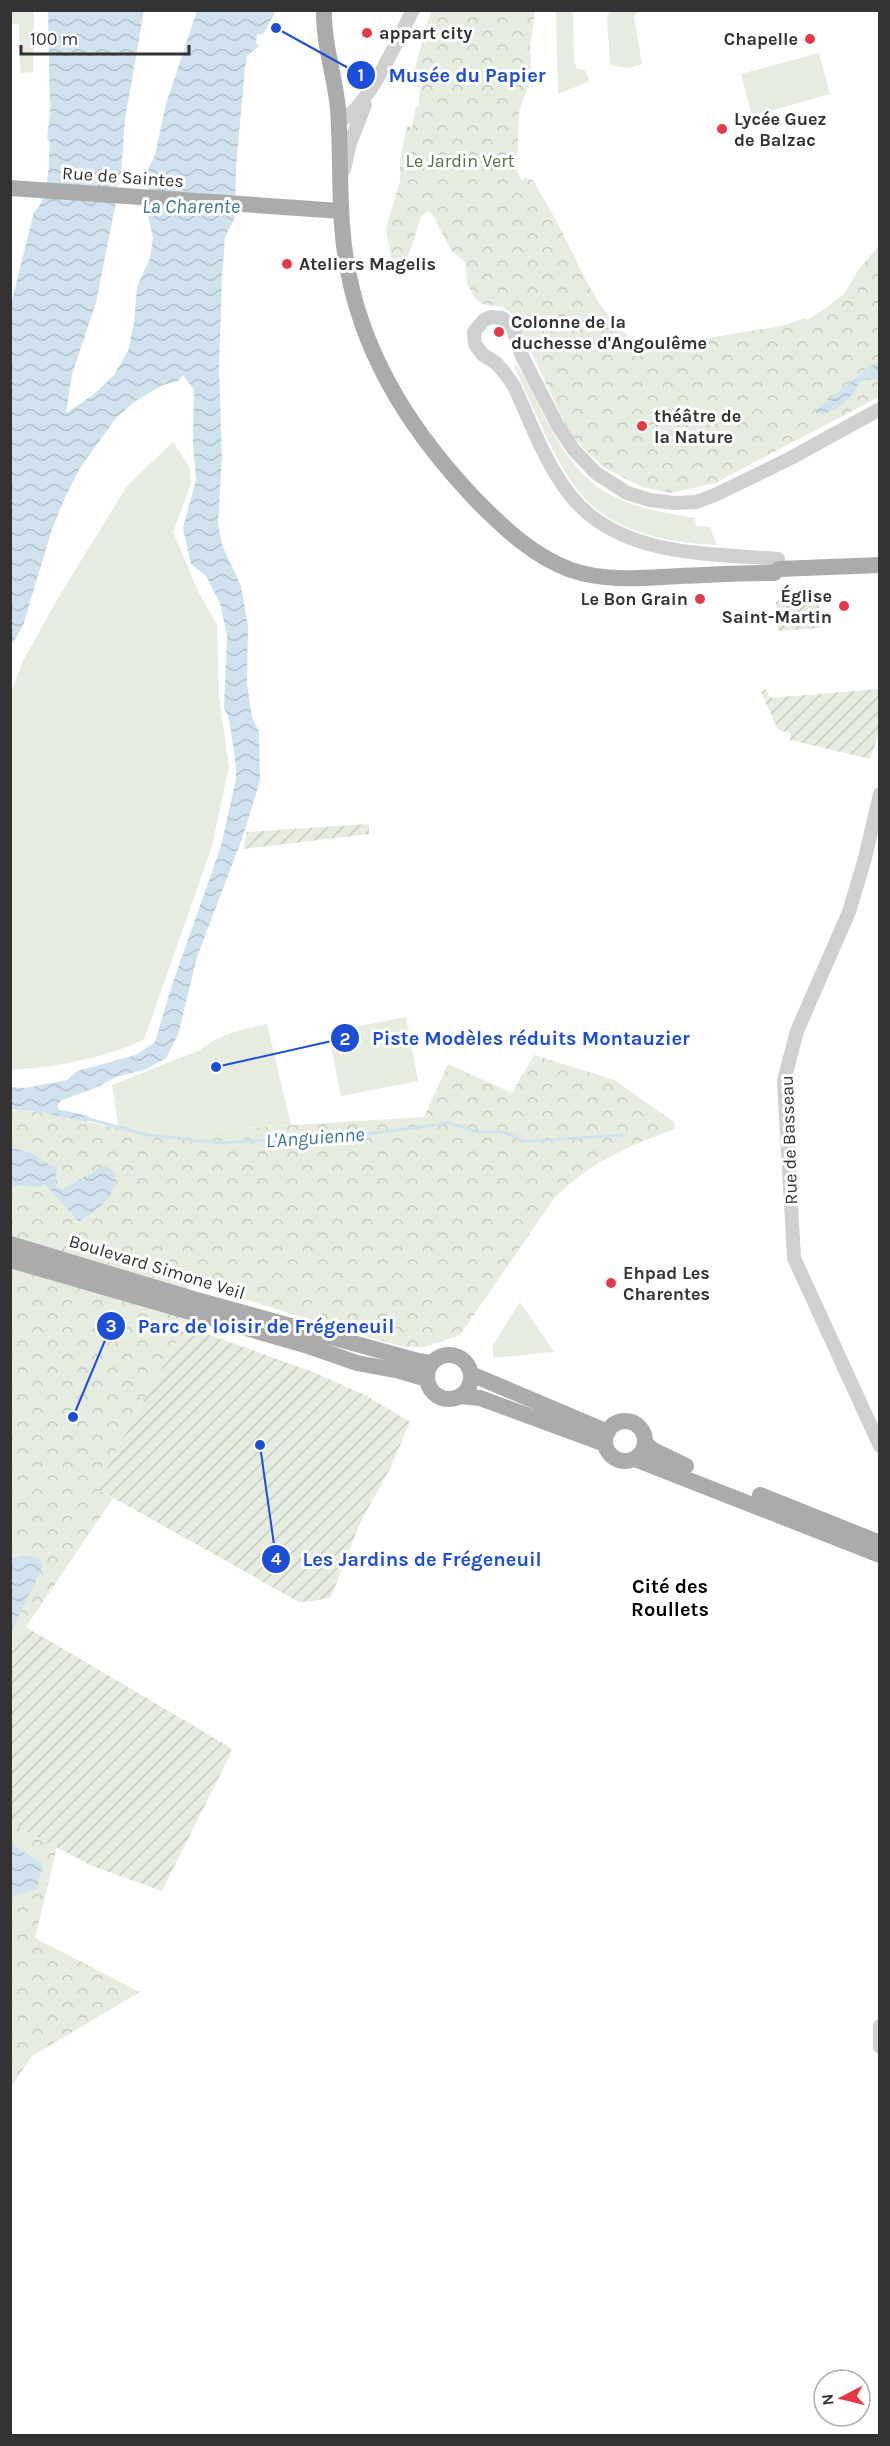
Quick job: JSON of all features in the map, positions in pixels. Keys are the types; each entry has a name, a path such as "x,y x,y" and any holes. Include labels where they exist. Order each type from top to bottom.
{"main road":[{"path":"324,10 339,121 340,211 349,277 378,363 419,433 455,478 508,533 550,560 571,570 599,577 626,579 751,565 778,559 879,554"},
{"name":"Rue de Saintes","path":"10,188 340,211"},
{"path":"751,565 774,573 779,569 879,565"},
{"name":"Boulevard Simone Veil","path":"10,1244 215,1306 408,1359 429,1371"},
{"name":"Boulevard Simone Veil","path":"10,1260 305,1345 357,1363 400,1371 429,1371"},
{"path":"443,1355 456,1356 466,1363 471,1374 469,1386 460,1396 453,1399 438,1396 429,1386 429,1371 443,1355"},
{"path":"471,1374 607,1438"},
{"path":"460,1396 480,1398 607,1438"},
{"path":"635,1459 644,1449 642,1430 627,1421 616,1424 607,1438 609,1454 618,1460 635,1459 873,1546"},
{"path":"645,1443 666,1457 873,1546"}],"street":[{"path":"341,186 350,143 372,86 413,10"},
{"path":"339,121 351,115 372,86"},
{"path":"751,565 648,544 606,527 586,512 570,496 557,476 509,379 496,363 477,348 474,332 479,323 496,316 510,323 522,356 558,426 574,450 596,473 627,493 650,500 674,503 696,502 715,495 789,459 879,409"},
{"name":"Rue de Basseau","path":"879,794 865,858 849,912 797,1031 784,1081 795,1258 879,1446"},
{"path":"879,2026 879,2047"}],"green space":[{"path":"10,11 34,11 33,72 20,73 19,24 11,24"},
{"name":"Le Jardin Vert","path":"432,11 535,11 530,47 532,76 519,111 517,171 522,181 525,178 533,180 594,295 611,319 635,342 678,342 680,347 684,348 688,346 688,341 782,326 805,318 807,320 844,294 858,270 879,246 879,397 715,483 671,493 642,487 605,468 568,430 514,315 502,307 482,304 475,298 467,284 465,262 451,250 432,214 428,211 421,216 413,243 395,279 386,229 400,181 400,160 407,126 412,127 416,106 419,106 421,88 411,84 426,25"},
{"path":"556,11 573,11 574,61 577,69 585,70 590,81 558,94"},
{"path":"610,11 638,11 634,17 642,64 630,68 610,65 607,18"},
{"path":"819,53 830,94 752,116 741,74"},
{"path":"515,364 527,381 558,442 587,478 603,491 621,500 642,507 695,518 696,526 710,527 717,545 680,542 642,533 608,517 593,506 580,493 561,465 514,367"},
{"path":"173,442 190,468 191,484 173,532 199,593 217,625 219,697 229,767 212,846 144,1040 79,1061 11,1070 11,693 23,661 58,598 127,486"},
{"path":"819,598 820,628 778,631 776,601"},
{"path":"766,689 770,698 879,689 879,733 870,759 790,740 791,733 778,730 761,692"},
{"path":"369,824 369,834 243,849 247,832"},
{"path":"406,1017 418,1081 341,1096 328,1032"},
{"path":"267,1024 291,1125 167,1133 122,1129 118,1124 112,1085 200,1050 223,1036"},
{"path":"534,1055 614,1080 674,1122 675,1129 610,1157 566,1187 553,1200 460,1335 424,1347 405,1347 378,1340 260,1304 189,1279 185,1326 96,1488 113,1498 26,1627 11,1655 11,1109 39,1112 122,1129 167,1133 424,1117 448,1064 512,1093"},
{"path":"520,1302 554,1352 493,1358 493,1345"},
{"path":"185,1326 313,1372 365,1395 410,1422 391,1467 360,1523 331,1597 299,1602 96,1488"},
{"path":"26,1627 228,1746 232,1751 162,1891 90,1865 11,1823 11,1655"},
{"path":"11,1823 57,1847 35,1938 140,1992 32,2056 11,2087"}],"water":[{"name":"La Charente","path":"48,11 144,11 125,119 121,174 115,207 96,303 72,374 66,413 93,395 114,375 128,351 134,323 137,287 150,258 153,237 146,209 148,186 146,174 155,155 166,104 197,11 271,11 275,13 263,34 257,34 256,44 260,45 247,56 245,68 236,167 235,217 225,237 219,369 222,457 218,523 222,545 241,586 248,626 247,684 252,717 259,732 260,781 243,836 197,957 178,1035 166,1058 147,1069 116,1077 95,1088 62,1100 58,1104 58,1109 89,1116 87,1122 11,1109 11,1087 25,1088 67,1080 77,1071 136,1055 155,1042 172,985 221,846 236,779 236,765 229,719 224,708 227,636 220,603 206,576 191,564 183,528 196,480 193,445 194,390 183,375 178,381 163,385 134,402 116,418 80,468 52,529 23,626 11,646 11,304 34,212 43,197 48,179 50,141 47,139 50,113"},
{"path":"879,361 879,378 860,381 843,404 830,412 816,413 816,410 839,391"},
{"path":"11,1148 29,1152 57,1169 56,1186 63,1189 104,1166 114,1171 114,1187 106,1201 79,1222 45,1184 39,1187 11,1185"},
{"path":"27,1555 41,1559 42,1568 11,1632 11,1559"},
{"path":"11,1843 42,1864 37,1889 11,1896"}],"waterway":[{"name":"L'Anguienne","path":"85,1118 148,1135 220,1143 338,1138 448,1123 479,1132 504,1132 521,1140 533,1141 623,1135"}],"place":[{"name":"Musée du Papier","path":"276,28"},
{"name":"appart city","path":"367,33"},
{"name":"Chapelle","path":"810,39"},
{"name":"Lycée Guez de Balzac","path":"722,129"},
{"name":"Ateliers Magelis","path":"287,264"},
{"name":"Colonne de la duchesse d'Angoulême","path":"499,332"},
{"name":"théâtre de la Nature","path":"642,426"},
{"name":"Le Bon Grain","path":"700,599"},
{"name":"Église Saint-Martin","path":"844,606"},
{"name":"Piste Modèles réduits Montauzier","path":"216,1067"},
{"name":"Ehpad Les Charentes","path":"611,1283"},
{"name":"Parc de loisir de Frégeneuil","path":"73,1417"},
{"name":"Les Jardins de Frégeneuil","path":"260,1445"}],"district":[{"name":"Cité des Roullets","path":"670,1598"}]}
